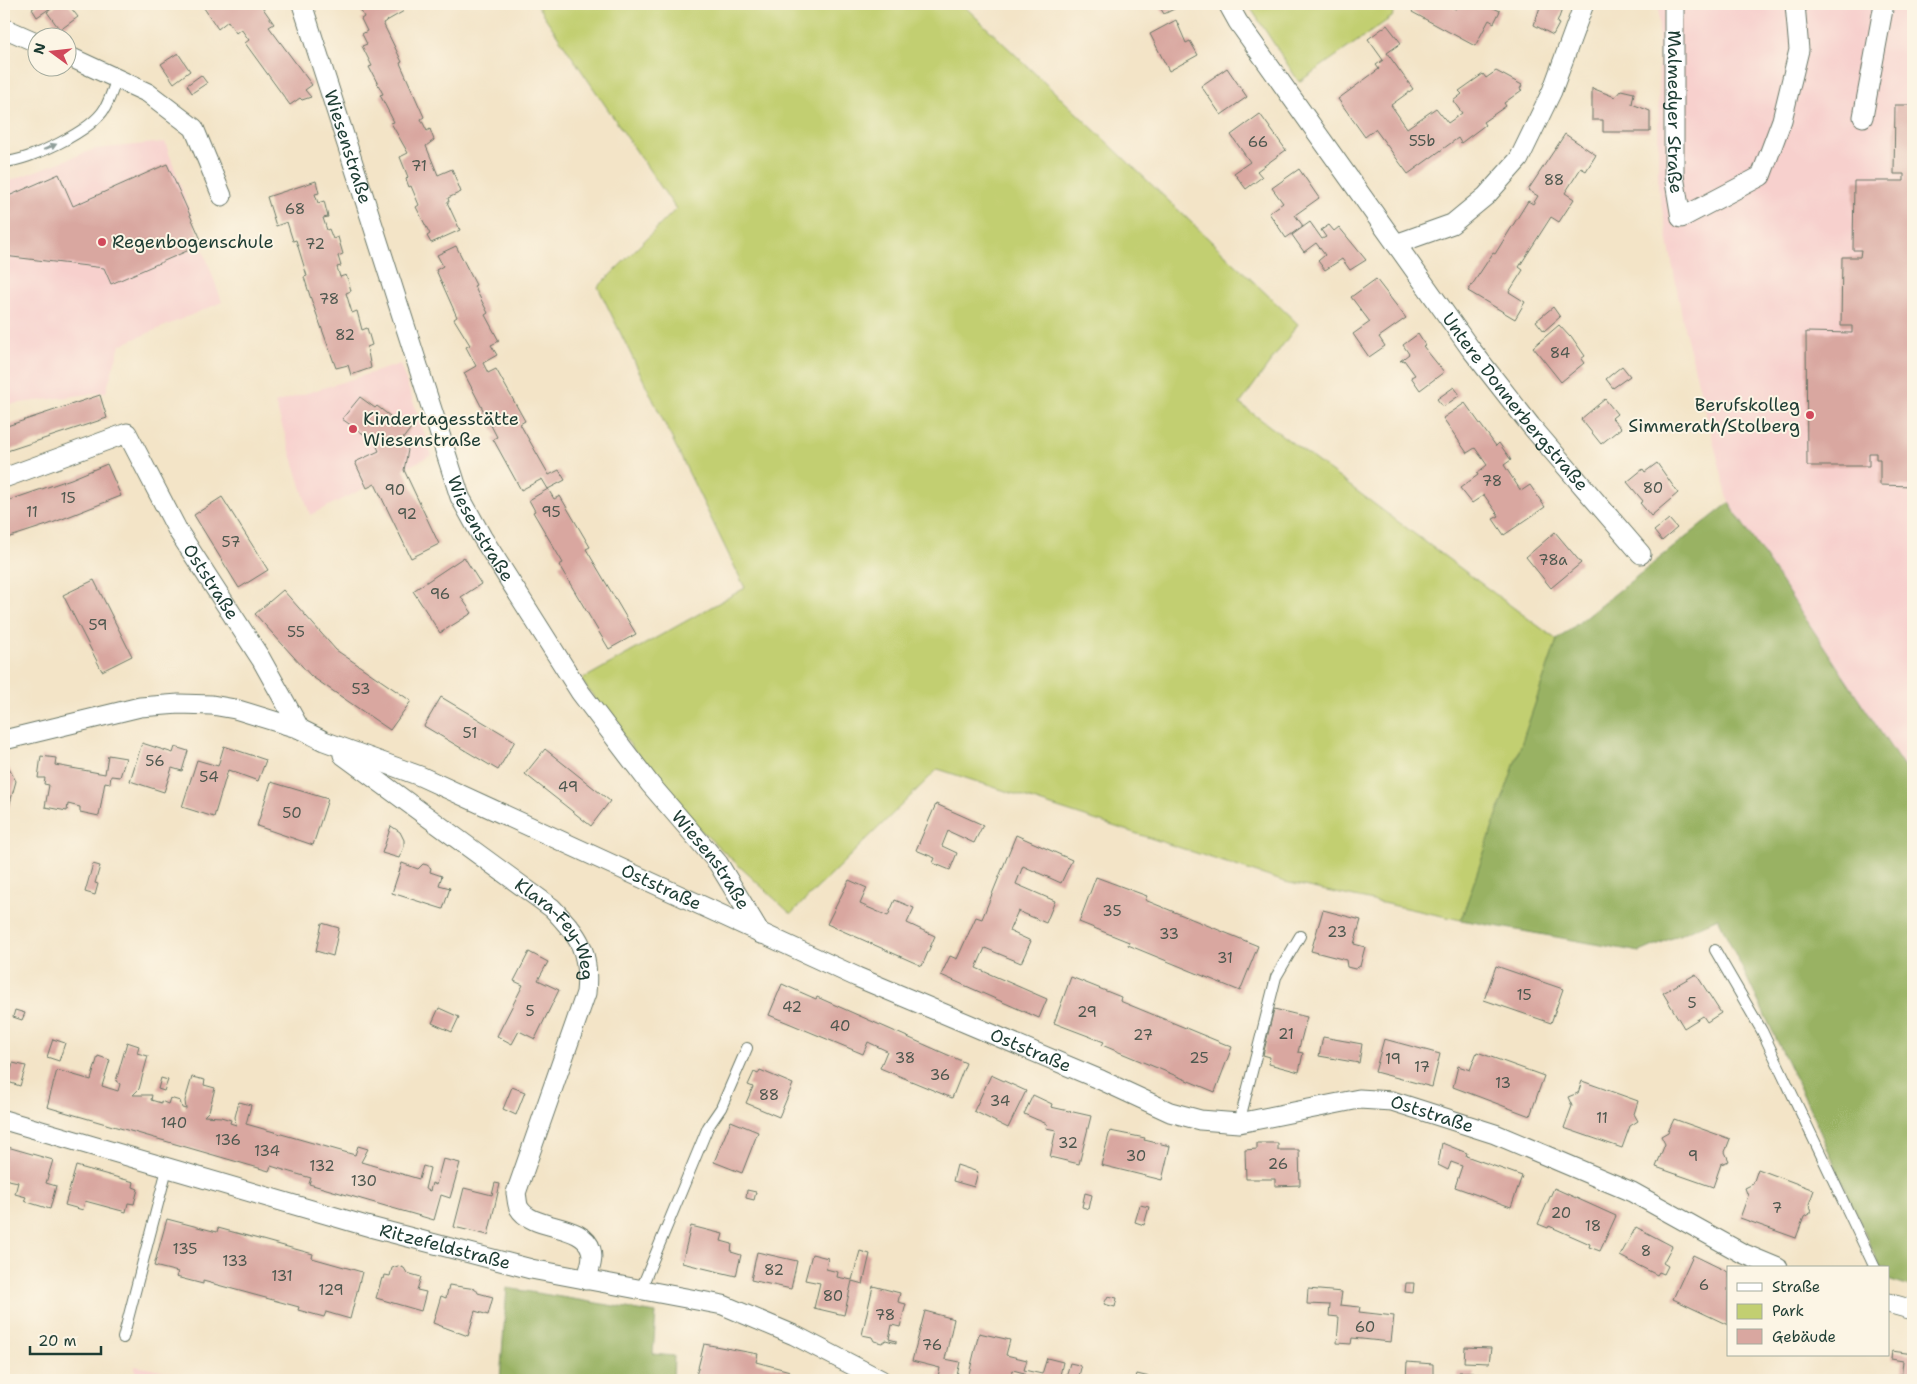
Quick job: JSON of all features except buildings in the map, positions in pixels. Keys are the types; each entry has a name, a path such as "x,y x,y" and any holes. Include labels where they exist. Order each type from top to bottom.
{"street":[{"name":"Wiesenstraße","path":"302,4 460,497 482,537 580,692 650,784 718,863 761,934"},
{"name":"Untere Donnerbergstraße","path":"1228,4 1238,22 1470,348 1531,426 1642,554"},
{"path":"1396,244 1452,224 1486,196 1519,159 1552,91 1584,4"},
{"name":"Malmedyer Straße","path":"1674,4 1674,176 1681,218 1761,176 1782,120 1799,50 1795,4"},
{"path":"1863,117 1884,4"},
{"path":"4,28 28,39"},
{"path":"78,61 148,93 194,128 222,196"},
{"name":"Oststraße","path":"4,478 127,433 178,531 261,659 300,729"},
{"name":"Oststraße","path":"4,740 140,707 179,704 212,705 235,709 300,729 324,741 420,776 857,978 1092,1076 1170,1112 1200,1120 1239,1123 1358,1099 1392,1101 1495,1134 1632,1192 1742,1254 1773,1266"},
{"name":"Klara-Fey-Weg","path":"324,741 552,908 575,932 584,946 588,972 586,993 516,1193 518,1208 527,1218 582,1236 591,1249 592,1261 586,1280"},
{"name":"Ritzefeldstraße","path":"4,1120 370,1227 531,1269 723,1305 794,1335 881,1380"},
{"path":"1890,1301 1913,1310"}],"lane":[{"path":"4,162 16,162 70,138 104,109 116,79"},
{"path":"1239,1123 1276,977 1300,936"},
{"path":"1715,950 1762,1031 1875,1266"},
{"path":"641,1289 708,1127 722,1108 747,1048"},
{"path":"123,1338 167,1169"}],"shaded area":[{"name":"Berufskolleg Simmerath/Stolberg","path":"1659,4 1913,4 1913,781 1729,503 1684,327 1658,187"},
{"name":"Regenbogenschule","path":"165,142 222,302 120,345 106,392 4,405 4,180 9,181 95,149"},
{"name":"Kindertagesstätte Wiesenstraße","path":"400,364 432,455 310,515 275,403"},
{"path":"135,1366 210,1380 136,1380"}],"green space":[{"path":"536,4 962,4 1298,324 1240,404 1557,640 1461,920 1285,882 938,769 791,914 681,812 581,680 745,588 598,287 676,209"},
{"path":"1248,4 1397,4 1392,17 1299,82"},
{"path":"1729,503 1913,781 1913,1288 1890,1281 1890,1266 1879,1266 1811,1111 1718,918 1640,952 1461,920 1557,640"},
{"path":"507,1288 656,1313 653,1354 674,1356 673,1380 500,1380"}],"place":[{"name":"Regenbogenschule","path":"102,242"},
{"name":"Berufskolleg Simmerath/Stolberg","path":"1810,415"},
{"name":"Kindertagesstätte Wiesenstraße","path":"353,429"}]}
